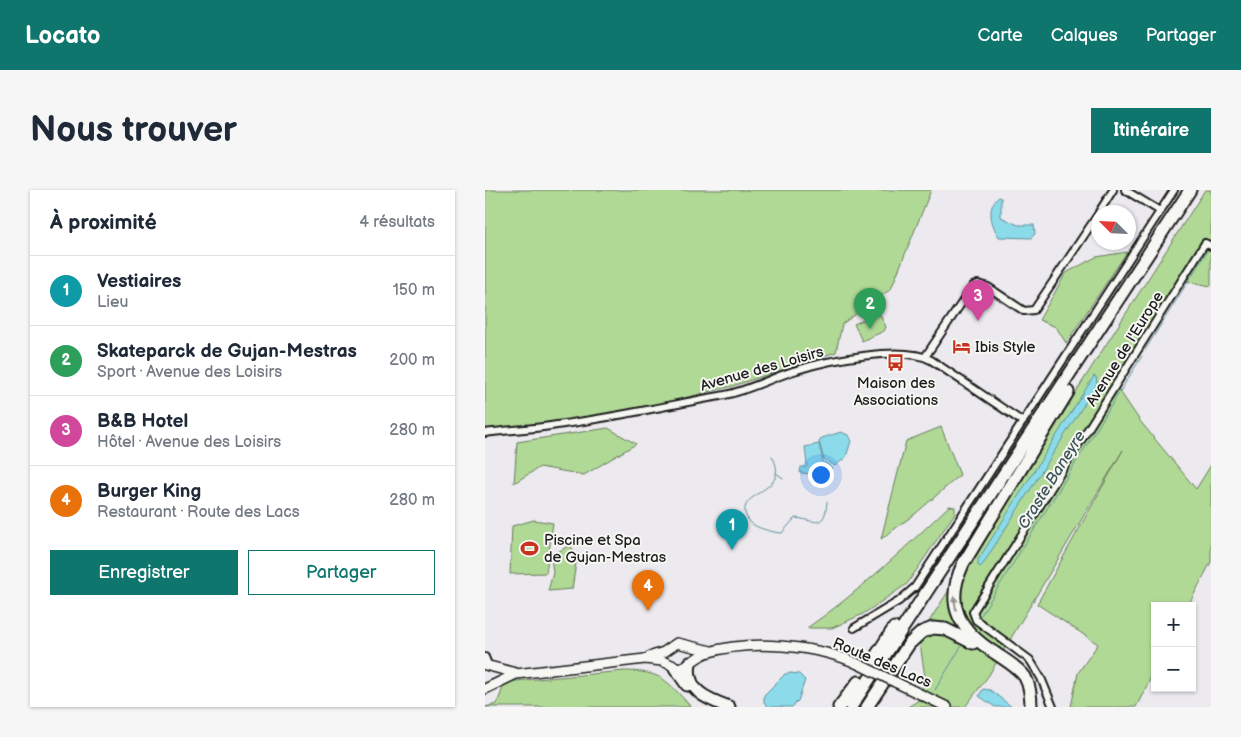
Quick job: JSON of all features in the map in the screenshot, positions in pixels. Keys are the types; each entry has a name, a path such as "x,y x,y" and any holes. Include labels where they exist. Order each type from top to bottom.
{"highway":[{"path":"851,707 1191,190"},
{"path":"859,707 1199,190"},
{"path":"1031,707 1030,690 1021,673 976,641 962,624 956,608 954,592 963,564 1070,387"},
{"path":"839,707 849,696 954,542 990,495"},
{"path":"867,707 913,639 927,629 939,628 959,635 1014,672 1020,678 1026,691 1027,707"},
{"path":"690,662 689,678 698,693 709,700 729,707"},
{"path":"672,666 696,696 717,707"}],"main road":[{"name":"Route des Lacs","path":"489,687 516,674 645,659 668,650 677,643 688,647 715,651"},
{"path":"688,647 692,654 690,662"},
{"name":"Route des Lacs","path":"645,659 683,668 699,656 715,651 751,647 795,647 827,653 857,664 947,707"},
{"path":"668,650 666,657 672,666"},
{"name":"Route des Lacs","path":"489,667 516,674"},
{"name":"Route des Lacs","path":"489,667 496,677 489,687"}],"street":[{"path":"1104,205 1113,190"},
{"path":"1125,190 1160,212"},
{"path":"854,628 899,601 915,587 1174,190"},
{"path":"1023,422 925,357 959,304 973,286 978,284 988,287 1024,311 1034,310 1091,225"},
{"name":"Avenue de l'Europe","path":"1053,707 1041,678 1030,660 976,620 973,612 1208,245"},
{"name":"Avenue des Loisirs","path":"485,433 565,424 731,393 799,369 839,360 901,354 925,357"},
{"path":"485,658 489,667"}],"green space":[{"path":"485,190 931,190 891,289 842,324 836,352 733,386 605,417 485,430"},
{"path":"1205,190 1211,190 1211,286 1179,280 1113,381 1140,421 1196,489 1211,465 1211,562 1190,602 1151,602 1151,678 1136,707 1071,707 1078,673 1098,644 1037,604 1123,450 989,675 965,707 908,707 919,700 925,677 919,637"},
{"path":"1127,252 1066,343 1056,327 1039,320 1066,273 1096,257"},
{"path":"879,313 886,327 884,331 862,341 854,324"},
{"path":"941,427 960,475 915,514 881,539 906,441"},
{"path":"608,428 636,444 584,475 540,467 514,483 517,442"},
{"path":"949,506 955,507 955,513 907,584 863,614 832,628 807,628 862,585"},
{"name":"Piscine et Spa de Gujan-Mestras","path":"534,520 553,523 546,573 510,574 512,526"},
{"path":"570,545 577,557 572,589 548,591 553,573 551,556"},
{"path":"637,671 655,675 676,690 691,707 485,707 497,704 505,682"}],"water":[{"path":"999,197 1001,198 1001,217 1018,225 1034,225 1035,234 1031,238 999,237 992,222 991,211 992,206"},
{"path":"1094,376 1096,377 1097,384 980,567 978,560"},
{"path":"841,432 848,435 851,441 846,457 835,466 824,459 819,442 822,438"},
{"path":"819,444 823,461 832,468 815,474 800,473 801,467 806,467 807,464 805,447"},
{"path":"785,674 799,674 805,680 798,701 792,707 768,707 764,702 764,695"},
{"path":"983,689 990,690 1012,707 995,707 979,696"}],"waterway":[{"name":"Craste Baneyre","path":"1145,350 1209,248"},
{"name":"Craste Baneyre","path":"981,615 1142,356"},
{"path":"772,456 776,467 775,478 748,502 745,514 750,522 765,530 782,533 795,518 820,521 824,517 827,502"},
{"path":"776,473 783,478"},
{"name":"Craste Baneyre","path":"935,690 962,645"}],"place":[{"name":"B&B Hotel","path":"978,321"},
{"name":"Skateparck de Gujan-Mestras","path":"870,329"},
{"name":"Ibis Style","path":"961,347"},
{"name":"Maison des Associations","path":"896,362"},
{"name":"Piscine et Spa de Gujan-Mestras","path":"530,549"},
{"name":"Vestiaires","path":"732,550"},
{"name":"Burger King","path":"648,611"}]}
